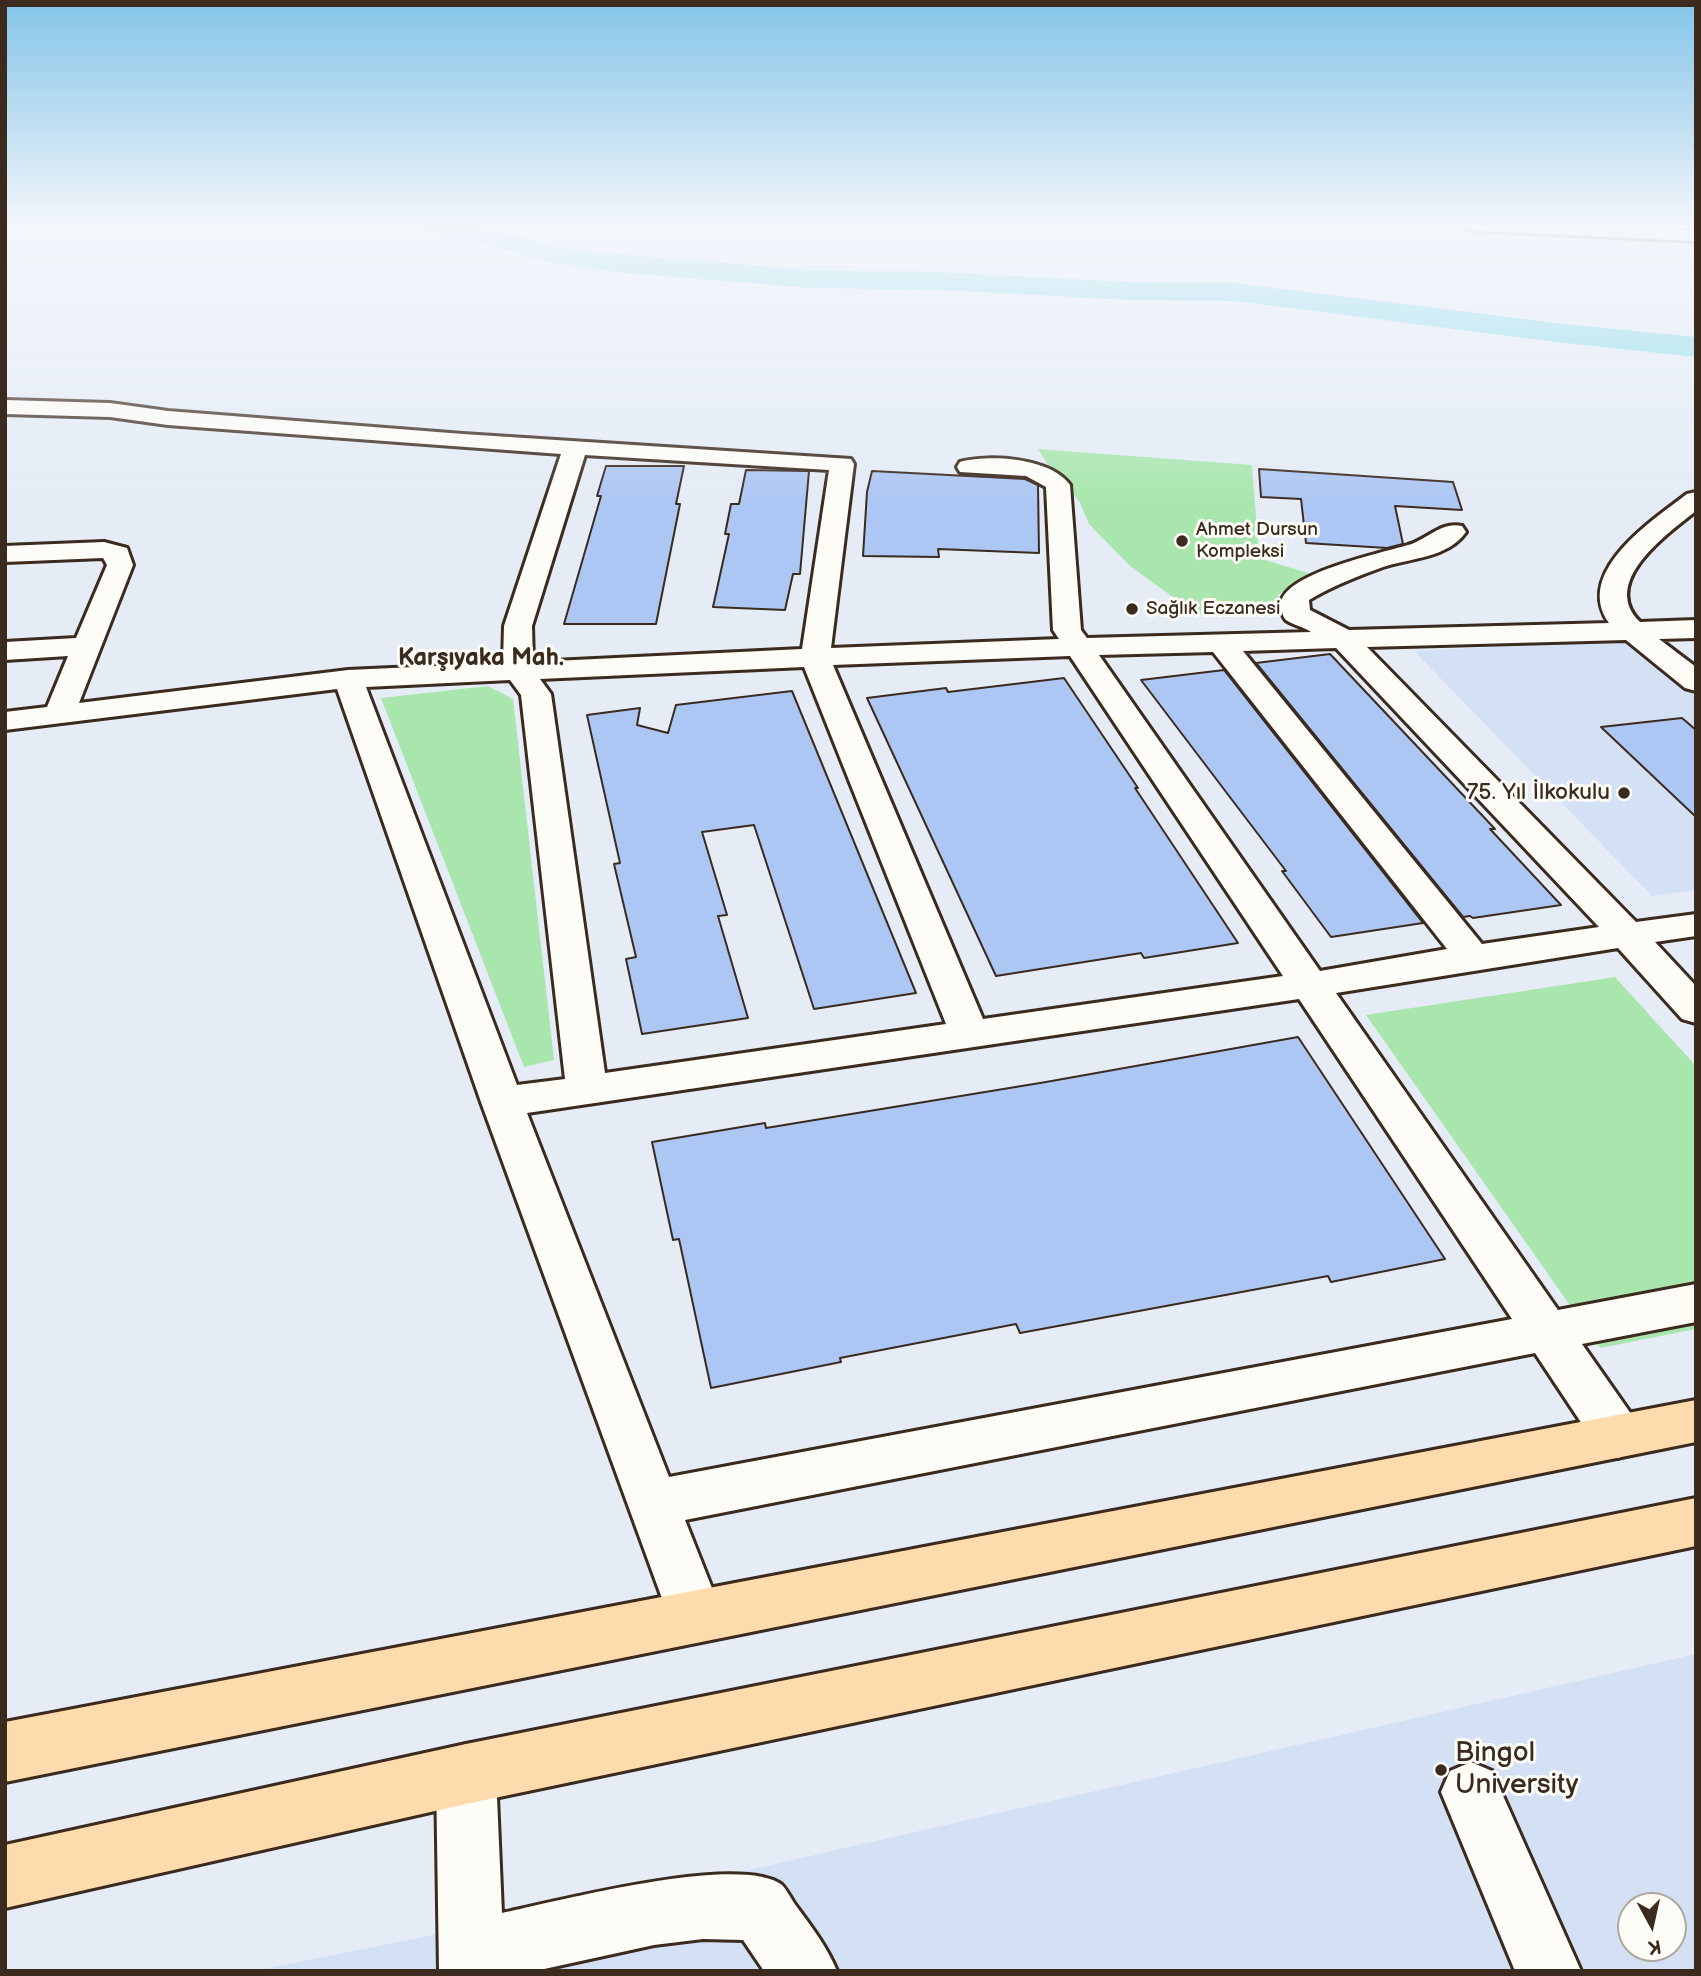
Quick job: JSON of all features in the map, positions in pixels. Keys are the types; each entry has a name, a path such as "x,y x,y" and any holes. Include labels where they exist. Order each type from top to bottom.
{"highway":[{"path":"5,1752 1696,1420"},
{"path":"5,1877 466,1774 1696,1522"}],"street":[{"path":"5,407 110,410 168,418 575,449 842,464 817,648 968,1033"},
{"path":"575,449 518,626 518,659 536,694 587,1089"},
{"path":"970,467 1037,470 1050,475 1058,485 1072,639 1618,1436"},
{"path":"1696,499 1625,560 1612,585 1627,623 1696,682"},
{"path":"1453,532 1419,551 1377,560 1315,585 1295,597 1296,614 1330,631 1627,935 1696,1010"},
{"path":"5,554 104,550 118,554 120,565 63,702"},
{"path":"5,721 63,702 269,665 1627,623 1696,617"},
{"path":"1627,623 1696,629"},
{"path":"1072,639 1222,643 1330,631"},
{"path":"1222,643 1473,957"},
{"path":"5,651 86,646"},
{"path":"5,697 63,702 348,679 518,659"},
{"path":"348,679 502,1102 695,1616"},
{"path":"502,1102 1309,985 1473,957 1696,925"},
{"path":"652,1503 1696,1303"},
{"path":"466,1774 472,1961 654,1913 703,1908 760,1908 804,1971"},
{"path":"1471,1792 1548,1971"}],"shaded area":[{"name":"75. Yıl İlkokulu","path":"1634,640 1696,697 1696,890 1652,896 1414,651"},
{"name":"Bingol University","path":"1696,1654 1696,1971 253,1971 678,1886"}],"green space":[{"name":"Ahmet Dursun Kompleksi","path":"1038,449 1252,465 1259,558 1314,575 1278,595 1284,613 1185,615 1173,597 1130,566 1089,524 1079,501 1050,468"},
{"path":"488,686 513,699 554,1060 524,1067 381,698"},
{"path":"1615,977 1696,1066 1696,1329 1600,1348 1366,1015"}],"building":[{"path":"606,466 684,466 676,504 680,504 656,624 564,624 601,496 597,496"},
{"path":"1259,469 1453,482 1462,510 1395,506 1403,544 1387,548 1306,543 1301,499 1261,497"},
{"path":"746,470 809,471 800,574 793,574 785,610 713,607 729,534 725,534 731,504 739,504"},
{"path":"872,471 1025,479 1038,485 1039,553 938,549 939,557 863,556 867,492"},
{"path":"1330,654 1495,829 1490,829 1561,905 1473,918 1463,917 1256,663"},
{"path":"1224,670 1423,923 1331,937 1282,871 1286,871 1141,680"},
{"path":"1064,678 1238,943 1144,958 1141,953 996,976 867,698 946,688 948,692"},
{"path":"792,691 916,993 814,1009 754,825 702,832 727,915 718,916 748,1018 642,1034 626,959 636,957 614,864 620,863 587,715 640,708 637,725 668,733 676,705"},
{"path":"1682,718 1696,730 1696,817 1601,727"},
{"path":"1298,1037 1445,1259 1331,1282 1328,1276 1020,1333 1016,1324 840,1358 841,1362 711,1388 679,1239 673,1240 652,1142 765,1123 766,1128"}],"waterway":[{"path":"1445,317 1696,347"}],"place":[{"name":"Ahmet Dursun Kompleksi","path":"1182,541"},
{"name":"Sağlık Eczanesi","path":"1132,609"},
{"name":"75. Yıl İlkokulu","path":"1624,793"},
{"name":"Bingol University","path":"1441,1770"}],"district":[{"name":"Karşıyaka Mah.","path":"481,659"}]}
